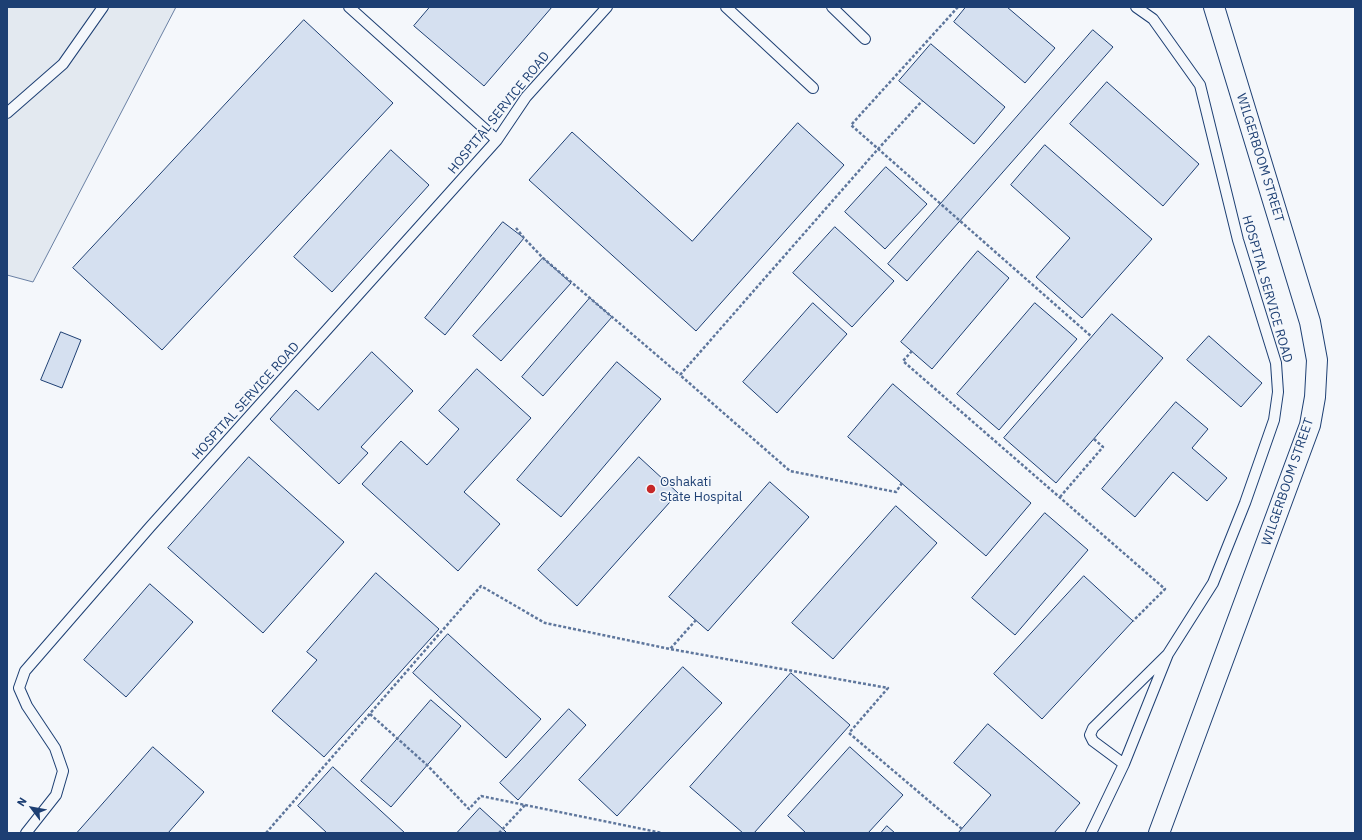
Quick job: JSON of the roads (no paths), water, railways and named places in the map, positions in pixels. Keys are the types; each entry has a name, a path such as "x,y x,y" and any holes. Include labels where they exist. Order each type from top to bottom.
{"street":[{"name":"WILGERBOOM STREET","path":"1159,833 1310,425 1315,397 1317,360 1310,322 1214,7"}],"lane":[{"path":"7,113 63,64 103,7"},
{"path":"349,7 497,140"},
{"name":"HOSPITAL SERVICE ROAD","path":"26,833 56,795 63,771 55,748 28,706 19,688 25,671 150,527 497,140 526,98 607,7"},
{"path":"726,7 813,88"},
{"path":"832,7 865,39"},
{"name":"HOSPITAL SERVICE ROAD","path":"1136,7 1153,19 1200,85 1238,240 1276,363 1278,392 1274,420 1245,503 1213,583 1168,654 1124,764 1093,741 1090,735 1093,728 1168,654"},
{"path":"1091,833 1124,764"}],"place":[{"name":"Oshakati State Hospital","path":"651,489"}]}
